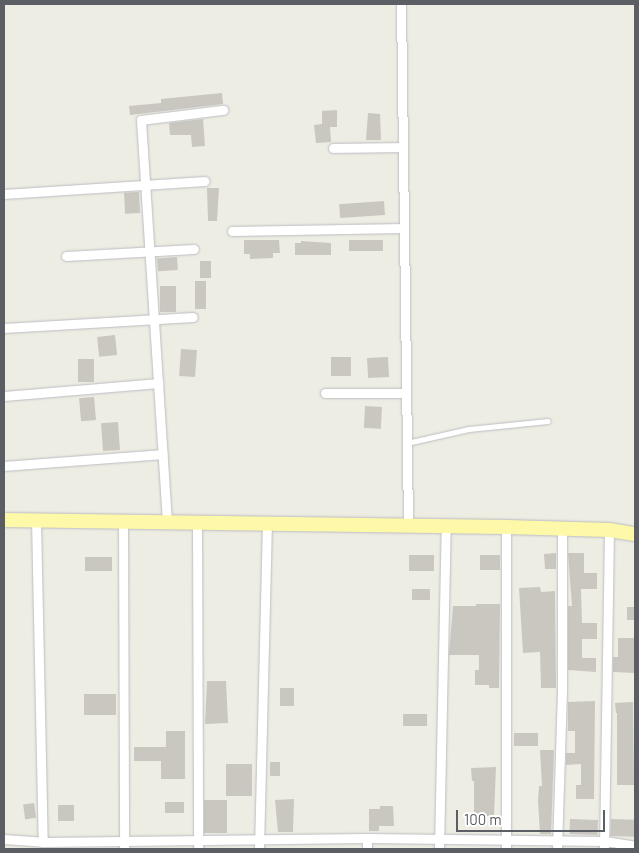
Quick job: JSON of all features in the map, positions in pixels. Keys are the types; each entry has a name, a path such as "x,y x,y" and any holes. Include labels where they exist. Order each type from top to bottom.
{"main road":[{"path":"4,520 506,527 609,530 635,534"}],"street":[{"path":"401,4 408,527"},
{"path":"167,522 141,120 222,110"},
{"path":"332,148 403,146"},
{"path":"4,194 205,181"},
{"path":"232,231 404,228"},
{"path":"66,256 150,253 194,249"},
{"path":"4,328 193,317"},
{"path":"4,396 158,383"},
{"path":"325,393 406,393"},
{"path":"4,466 163,454"},
{"path":"36,520 43,842"},
{"path":"123,522 124,845"},
{"path":"197,523 198,845"},
{"path":"259,844 267,524"},
{"path":"439,849 446,527"},
{"path":"506,527 506,844"},
{"path":"557,845 562,691 562,529"},
{"path":"605,845 609,530"},
{"path":"367,838 367,849"},
{"path":"4,840 15,839 53,845 198,845 259,844 367,838 439,839 506,844 635,846"},
{"path":"15,839 16,849"}],"lane":[{"path":"407,443 469,429 548,421"}],"building":[{"path":"222,93 223,104 130,115 129,106 161,103 161,99"},
{"path":"337,110 337,127 330,127 331,142 316,143 314,125 322,124 322,111"},
{"path":"368,113 380,114 381,140 366,140"},
{"path":"203,119 205,146 192,147 191,135 170,135 169,123"},
{"path":"207,188 219,188 217,221 208,221"},
{"path":"139,192 140,213 125,214 124,193"},
{"path":"384,201 385,215 340,218 339,204"},
{"path":"244,240 279,240 280,253 273,253 273,258 250,259 250,254 244,254"},
{"path":"349,240 383,240 383,251 349,251"},
{"path":"301,241 331,243 331,255 295,255 295,243 301,243"},
{"path":"177,257 178,270 158,271 157,258"},
{"path":"200,261 211,261 211,278 200,278"},
{"path":"195,281 206,281 206,309 195,309"},
{"path":"160,286 176,286 176,312 160,312"},
{"path":"115,335 117,355 99,357 97,337"},
{"path":"181,349 197,350 195,377 179,376"},
{"path":"331,357 351,357 351,376 331,376"},
{"path":"388,357 389,377 368,378 367,358"},
{"path":"78,359 94,359 94,382 78,382"},
{"path":"94,397 96,420 81,421 79,398"},
{"path":"365,406 382,407 381,429 364,428"},
{"path":"118,422 120,450 103,451 101,423"},
{"path":"556,553 556,569 545,569 544,554"},
{"path":"568,553 584,553 584,573 597,573 597,589 581,589 582,623 597,623 597,639 582,639 582,658 596,658 596,672 568,670 568,606 572,606"},
{"path":"409,555 434,555 434,571 409,571"},
{"path":"480,555 500,555 500,570 480,570"},
{"path":"85,557 112,557 112,571 85,571"},
{"path":"540,587 541,592 555,591 556,688 541,688 540,652 523,653 519,588"},
{"path":"412,589 430,589 430,600 412,600"},
{"path":"476,604 500,604 499,688 489,688 489,685 475,685 475,670 479,670 479,655 449,655 453,606 476,606"},
{"path":"627,607 635,607 635,620 627,620"},
{"path":"618,638 635,638 635,673 613,672 613,657 618,657"},
{"path":"207,681 226,681 228,723 205,724"},
{"path":"280,688 294,688 294,706 280,706"},
{"path":"84,694 116,694 116,715 84,715"},
{"path":"595,701 594,799 576,799 576,785 581,785 581,764 566,765 566,753 575,753 575,731 568,731 568,702"},
{"path":"633,702 634,785 617,785 617,713 615,703"},
{"path":"403,714 427,714 427,726 403,726"},
{"path":"166,731 185,731 185,779 161,779 161,761 134,761 134,747 166,747"},
{"path":"514,733 538,733 538,746 514,746"},
{"path":"540,750 554,750 551,834 540,834 538,800 539,786 542,786"},
{"path":"270,762 280,762 280,776 270,776"},
{"path":"226,764 252,764 252,796 226,796"},
{"path":"496,767 494,816 474,816 474,781 472,781 471,768"},
{"path":"294,799 293,832 278,832 275,800"},
{"path":"204,800 227,800 227,833 204,833"},
{"path":"165,802 184,802 184,813 165,813"},
{"path":"34,803 36,818 25,819 23,805"},
{"path":"58,805 74,805 74,821 58,821"},
{"path":"380,806 393,806 394,826 379,826 379,831 369,831 369,809 380,809"},
{"path":"570,819 598,820 597,835 569,834"},
{"path":"611,819 635,820 634,837 610,836"}]}
